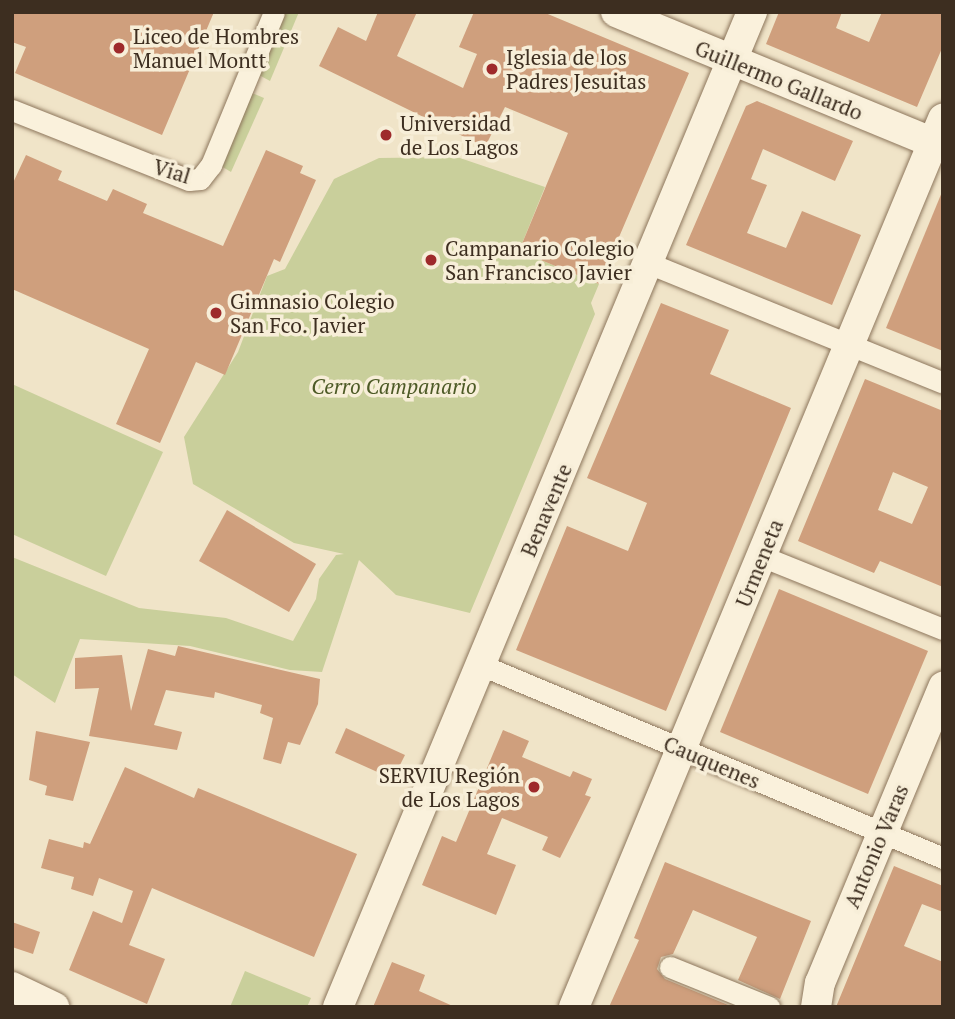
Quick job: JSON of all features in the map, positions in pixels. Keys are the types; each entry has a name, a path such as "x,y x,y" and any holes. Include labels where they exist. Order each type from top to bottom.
{"main road":[{"name":"Guillermo Gallardo","path":"616,12 732,60 940,137"},
{"name":"Benavente","path":"338,1007 752,12"},
{"name":"Urmeneta","path":"574,1007 849,344 940,137"},
{"name":"Antonio Varas","path":"816,1007 820,983 943,687"},
{"path":"12,987 54,1007"}],"street":[{"name":"Vial","path":"12,110 189,180 200,179 211,165 274,12"},
{"path":"648,262 943,383"},
{"path":"761,556 943,629"},
{"name":"Cauquenes","path":"481,665 943,858"},
{"path":"670,967 769,1007"}],"green space":[{"path":"285,12 299,12 270,81 259,75"},
{"path":"252,93 264,98 231,172 221,166"},
{"name":"Cerro Campanario","path":"457,157 545,187 519,251 599,284 591,303 595,314 470,613 396,595 359,560 322,672 290,670 190,646 80,639 55,703 12,674 12,557 139,608 226,618 293,641 316,599 319,579 336,555 344,554 294,543 193,484 184,437 238,352 267,276 285,269 334,179 379,158"},
{"path":"12,384 163,452 106,576 12,534"},
{"path":"245,971 311,998 307,1007 230,1007"}],"building":[{"name":"Liceo de Hombres Manuel Montt","path":"12,12 214,12 162,135 15,73 26,47 12,42"},
{"path":"378,12 417,12 397,56 463,88 477,54 459,47 474,12 543,12 689,73 599,284 519,251 568,133 505,107 485,147 319,66 338,27 366,41"},
{"path":"779,12 842,12 836,28 869,42 882,12 943,12 943,46 917,107 766,44"},
{"path":"757,101 853,141 835,181 763,149 751,179 767,185 747,233 786,248 802,211 861,235 832,305 686,245 746,106"},
{"path":"266,150 303,166 300,173 316,180 280,262 274,259 225,375 196,362 160,443 116,424 149,349 12,289 12,185 26,155 62,171 58,180 107,201 113,189 147,204 143,213 223,246"},
{"path":"943,192 943,351 886,328"},
{"path":"427,251 435,251 440,260 438,267 427,269 422,264 422,256"},
{"path":"661,303 729,330 710,374 791,408 666,711 516,650 567,526 628,551 647,503 587,478"},
{"path":"865,379 943,411 943,587 880,561 874,573 798,541","holes":["893,472 928,487 912,524 878,510"]},
{"path":"227,510 316,564 289,612 199,561"},
{"path":"779,589 928,651 868,794 720,732"},
{"path":"178,646 320,679 318,704 300,745 288,742 281,764 263,759 273,718 260,713 262,705 215,692 214,698 166,690 154,725 182,732 177,750 89,736 99,688 75,689 75,658 122,655 131,711 148,649 175,656"},
{"path":"346,728 405,755 393,779 335,753"},
{"name":"SERVIU Región de Los Lagos","path":"503,730 529,741 522,757 570,777 573,771 592,779 585,795 591,797 560,858 542,850 548,837 502,818 487,854 516,865 496,915 422,885 442,836 456,842"},
{"path":"36,731 90,742 73,801 45,795 47,786 29,780"},
{"path":"125,767 194,798 198,788 357,854 314,957 152,888 129,945 165,959 147,1004 69,970 93,911 122,923 133,891 99,878 93,896 71,889 74,877 41,868 49,839 83,848 84,842 90,844"},
{"path":"665,862 811,921 780,999 738,980 757,937 693,910 673,954 661,957 657,969 665,979 733,1007 609,1007 639,940 634,938"},
{"path":"894,866 943,886 943,912 922,904 904,946 943,962 943,1007 836,1007"},
{"path":"12,922 40,932 33,954 12,947"},
{"path":"392,962 425,975 419,991 455,1007 373,1007"}],"place":[{"name":"Liceo de Hombres Manuel Montt","path":"119,48"},
{"name":"Iglesia de los Padres Jesuitas","path":"492,69"},
{"name":"Universidad de Los Lagos","path":"386,135"},
{"name":"Campanario Colegio San Francisco Javier","path":"431,260"},
{"name":"Gimnasio Colegio San Fco. Javier","path":"216,313"},
{"name":"SERVIU Región de Los Lagos","path":"534,787"}]}
